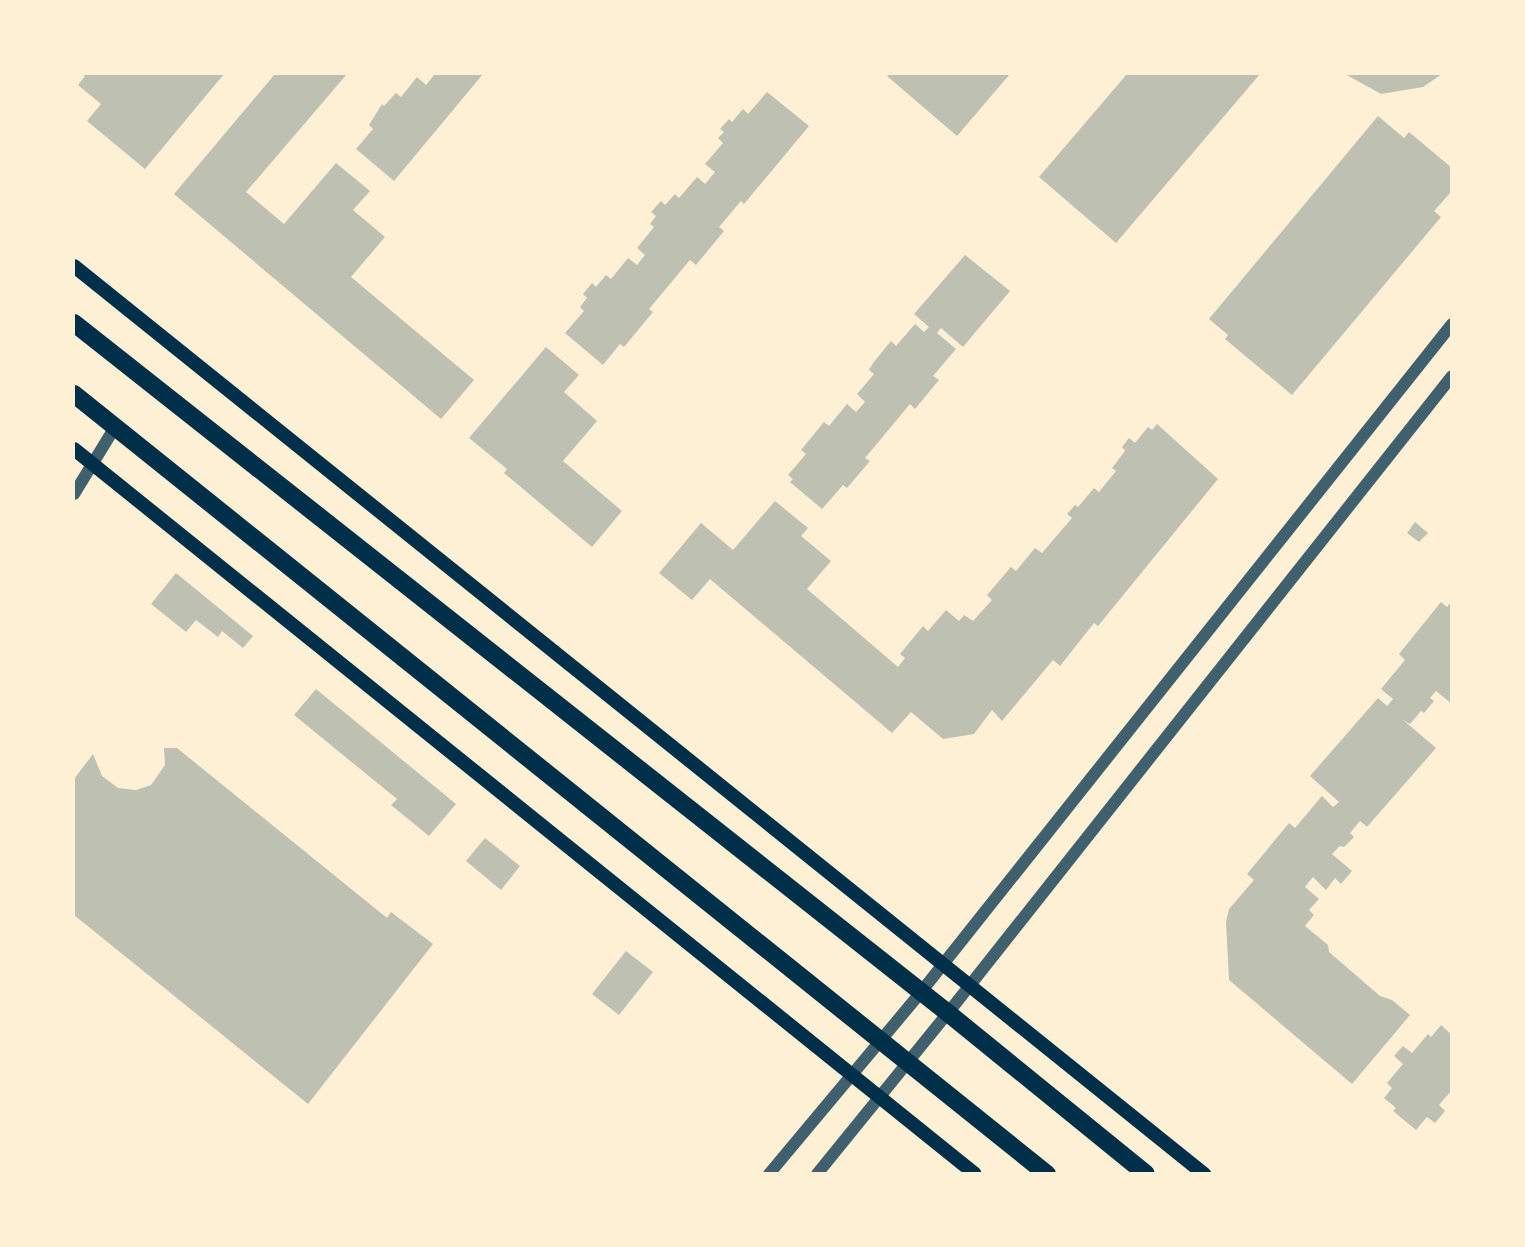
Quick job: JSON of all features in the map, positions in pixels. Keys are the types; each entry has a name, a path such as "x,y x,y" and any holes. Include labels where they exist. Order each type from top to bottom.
{"main road":[{"path":"74,266 1204,1174"},
{"path":"74,323 948,1013 1146,1174"},
{"path":"74,394 1047,1174"},
{"path":"74,449 975,1174"}],"street":[{"path":"769,1174 942,966 1451,324"},
{"path":"817,1174 969,987 1451,376"},
{"path":"74,494 115,427"}],"building":[{"path":"81,74 224,74 145,169 87,121 101,104 78,85 85,76"},
{"path":"275,74 347,74 246,192 284,224 336,163 370,191 353,210 385,237 351,277 474,380 441,419 174,194"},
{"path":"435,74 483,74 394,181 356,149 373,129 369,125 382,104 384,106 396,93 401,97 417,77 426,85"},
{"path":"1010,74 957,136 887,76"},
{"path":"1127,74 1260,74 1116,243 1039,177"},
{"path":"1345,74 1442,74 1423,87 1381,94"},
{"path":"767,92 809,126 744,204 741,201 719,227 724,231 696,265 690,260 649,309 653,312 624,347 620,344 603,365 565,333 584,311 580,307 587,298 583,294 592,283 596,287 606,275 611,279 628,258 637,265 645,255 637,248 654,227 650,224 656,216 651,212 661,201 665,205 675,194 679,198 697,177 705,184 715,172 705,164 723,143 718,138 724,132 720,129 729,119 732,122 743,109 748,114"},
{"path":"1378,116 1404,138 1409,132 1452,168 1452,191 1434,211 1441,217 1292,395 1225,339 1228,335 1209,319"},
{"path":"965,255 1010,291 963,347 941,328 937,333 956,349 933,376 939,380 915,409 910,404 865,458 870,461 847,488 843,485 822,509 790,482 793,479 788,475 806,454 801,450 824,422 829,426 847,404 856,412 865,402 857,394 874,374 869,370 891,341 896,346 915,324 924,332 929,327 914,314"},
{"path":"546,347 579,375 564,392 597,421 563,461 622,511 592,547 504,473 507,469 469,438"},
{"path":"1157,424 1218,479 1098,626 1094,623 1060,666 1053,660 1002,721 992,710 974,734 943,739 911,712 892,733 710,579 692,600 659,573 701,523 733,550 775,501 808,528 801,536 831,561 807,589 898,667 905,658 900,654 923,626 928,631 946,610 959,621 964,615 973,621 992,600 987,595 1011,567 1016,571 1035,548 1042,553 1072,518 1067,514 1075,505 1078,507 1094,488 1099,492 1116,471 1112,468 1125,451 1122,447 1129,438 1135,443 1148,427 1152,430"},
{"path":"1415,522 1428,533 1419,542 1407,533"},
{"path":"176,573 253,636 243,648 222,631 218,637 196,620 186,632 151,604"},
{"path":"1452,601 1452,704 1436,691 1430,698 1434,701 1424,713 1421,711 1410,724 1402,719 1436,748 1367,827 1360,821 1350,833 1354,837 1332,854 1352,871 1341,884 1335,878 1326,890 1313,877 1305,887 1319,899 1309,910 1314,915 1305,926 1328,945 1329,952 1380,996 1392,1000 1410,1015 1352,1084 1229,980 1226,922 1229,909 1254,880 1247,874 1289,823 1295,828 1322,796 1333,807 1339,802 1310,776 1378,698 1387,706 1393,699 1381,689 1405,660 1399,654 1441,602 1447,607"},
{"path":"316,689 456,804 429,836 391,805 397,799 294,715"},
{"path":"164,748 177,748 387,918 391,912 433,944 308,1104 74,915 74,779 93,754 102,776 118,788 136,790 151,785 165,765"},
{"path":"485,838 520,866 501,890 466,861"},
{"path":"626,951 653,972 619,1015 592,994"},
{"path":"1441,1025 1452,1035 1452,1090 1439,1105 1445,1111 1435,1123 1427,1117 1416,1130 1393,1111 1396,1108 1384,1098 1392,1088 1387,1083 1403,1064 1394,1056 1403,1046 1412,1053 1428,1034 1431,1037"}]}
